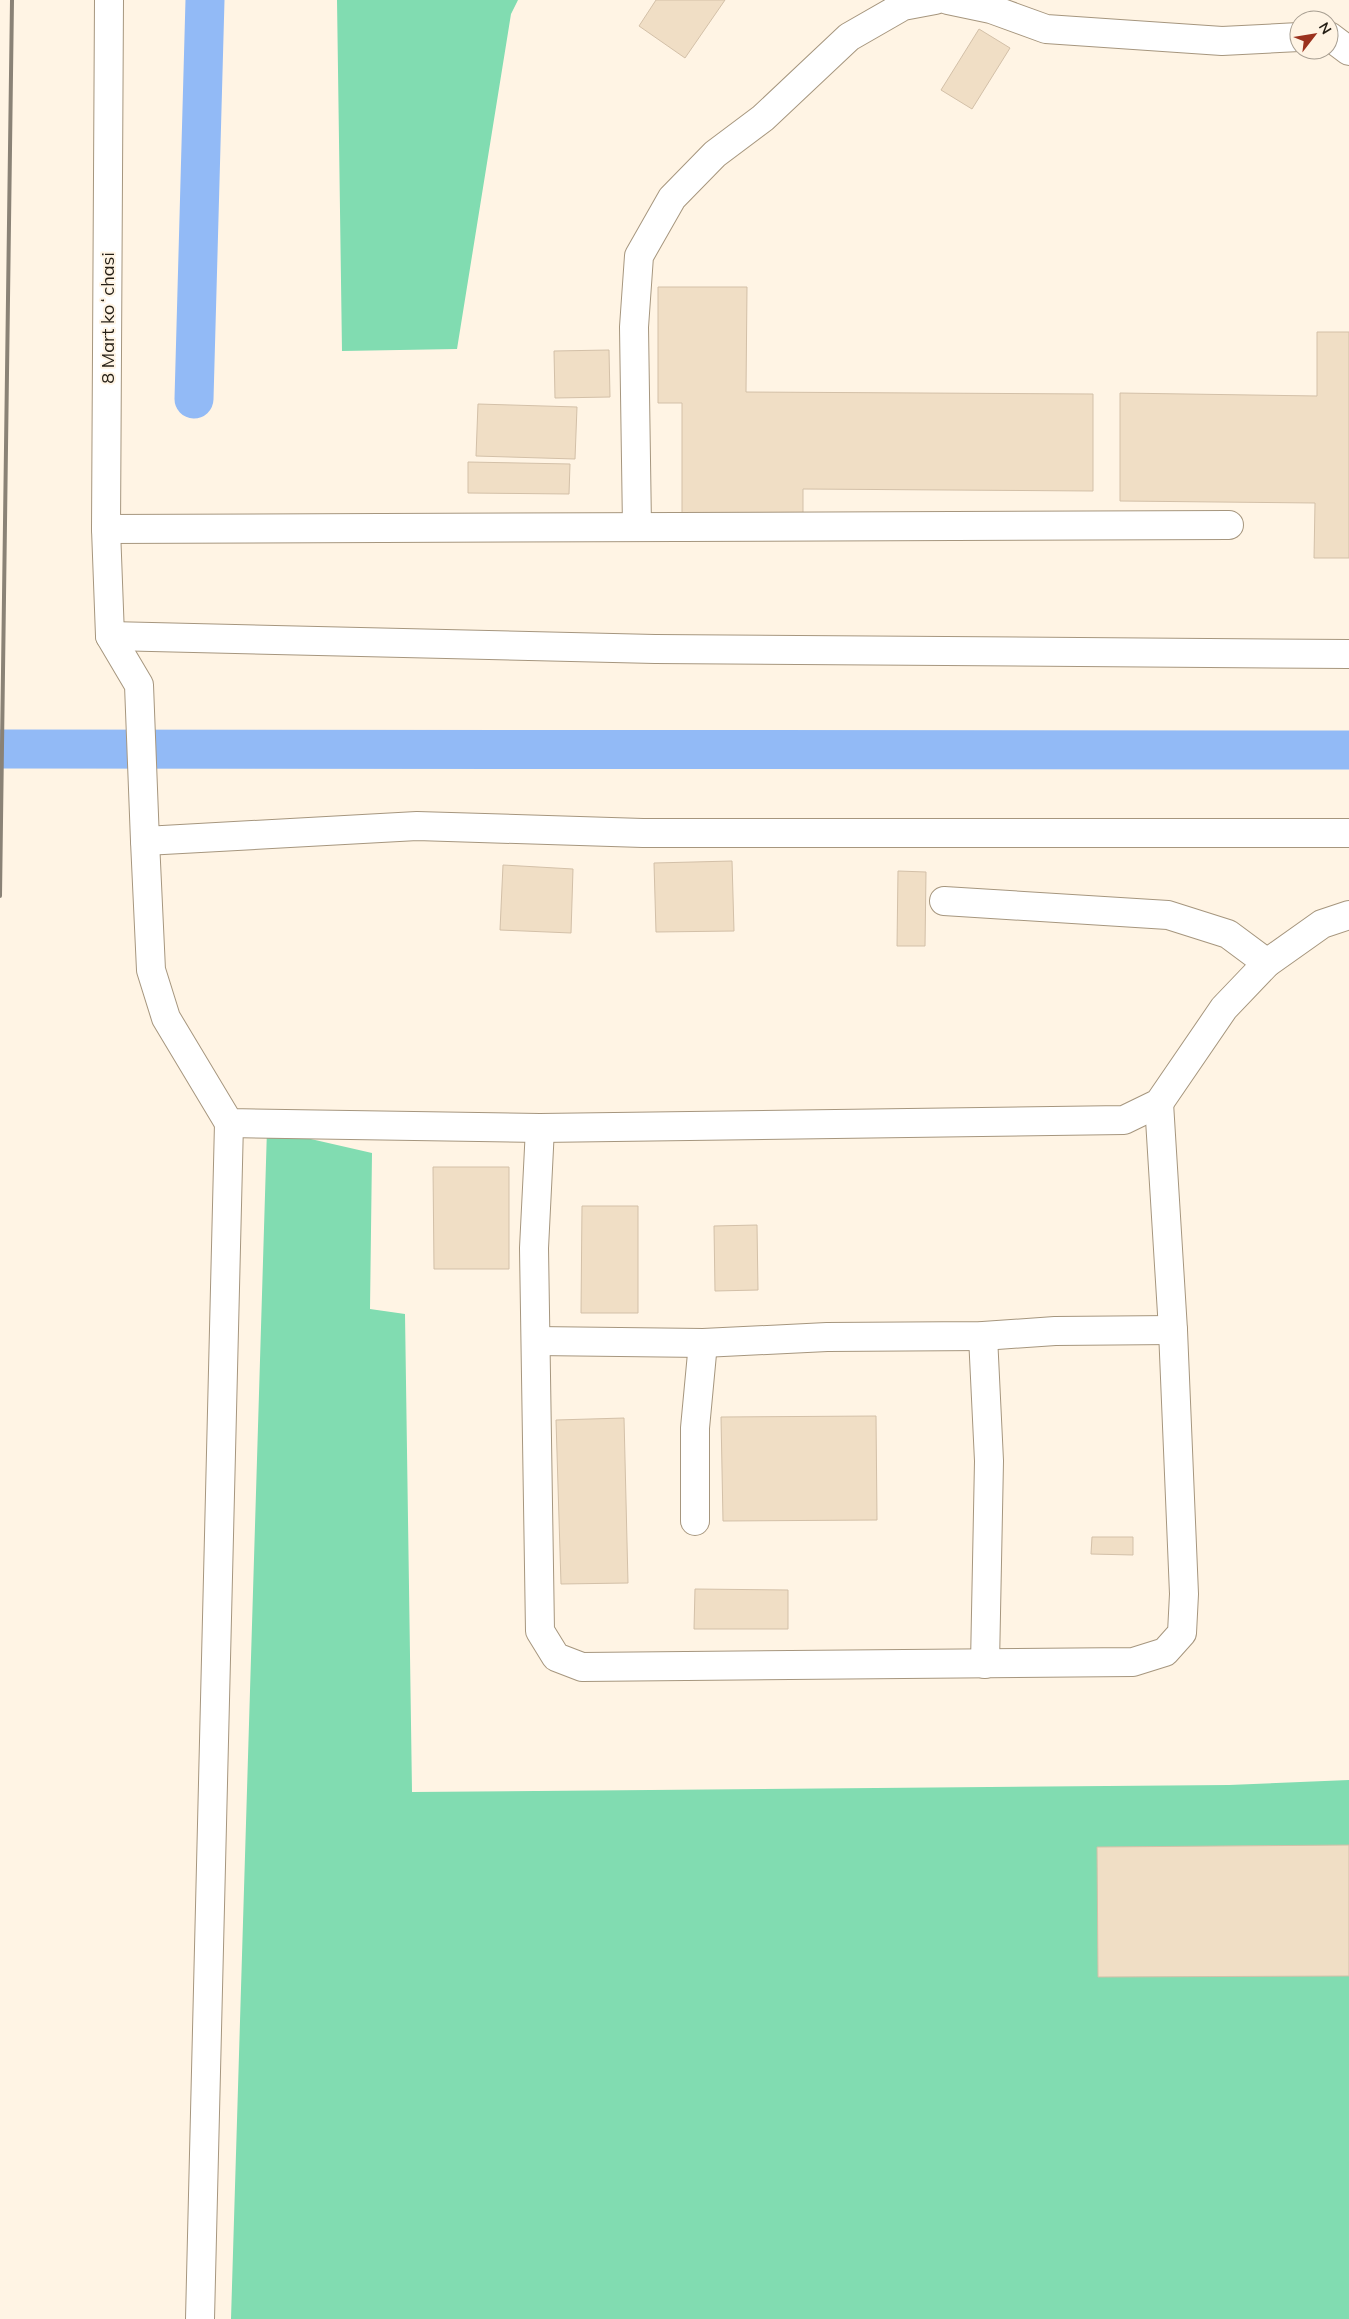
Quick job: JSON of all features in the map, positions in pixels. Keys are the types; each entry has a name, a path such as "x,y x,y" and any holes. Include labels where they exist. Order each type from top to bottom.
{"street":[{"name":"8 Mart koʻchasi","path":"109,0 106,528 110,636"},
{"path":"637,527 634,327 639,256 672,198 715,154 763,118 849,37 903,6 934,0"},
{"path":"948,0 991,9 1046,29 1222,41 1289,38"},
{"path":"106,528 1229,525"},
{"path":"110,636 655,649 1349,654"},
{"path":"110,636 139,685 151,970 166,1018 229,1123 200,2319"},
{"path":"145,841 417,826 643,833 1349,833"},
{"path":"944,901 1168,915 1228,934 1267,963"},
{"path":"229,1123 540,1128 1124,1120 1159,1103 1224,1008 1267,963 1322,924 1349,915"},
{"path":"540,1128 534,1248 540,1631 556,1657 582,1667 1133,1662 1164,1652 1182,1633 1184,1594 1173,1330 1159,1103"},
{"path":"536,1341 703,1344 827,1337 983,1336 1055,1331 1173,1330"},
{"path":"983,1336 989,1461 985,1664"},
{"path":"695,1521 695,1428 703,1344"}],"green space":[{"path":"337,0 518,0 511,14 457,349 342,351"},
{"path":"267,1129 372,1153 370,1309 405,1314 412,1792 1229,1785 1349,1780 1349,2319 231,2319"}],"building":[{"path":"656,0 725,0 685,58 639,26"},
{"path":"979,29 1010,48 972,109 941,90"},
{"path":"658,287 747,287 746,392 1093,394 1093,491 803,489 803,524 682,523 682,403 658,403"},
{"path":"1317,332 1349,332 1349,558 1314,558 1315,503 1120,501 1120,393 1317,396"},
{"path":"609,350 610,397 555,398 554,351"},
{"path":"478,404 577,407 575,459 476,456"},
{"path":"468,462 570,464 569,494 468,493"},
{"path":"732,861 734,931 656,932 654,863"},
{"path":"503,865 573,869 571,933 500,930"},
{"path":"898,871 926,872 925,946 897,946"},
{"path":"433,1167 509,1167 509,1269 434,1269"},
{"path":"582,1206 638,1206 638,1313 581,1313"},
{"path":"757,1225 758,1290 715,1291 714,1226"},
{"path":"876,1416 877,1520 723,1521 721,1417"},
{"path":"624,1418 628,1583 561,1584 556,1420"},
{"path":"1092,1537 1133,1537 1133,1555 1091,1554"},
{"path":"695,1589 788,1590 788,1629 694,1629"},
{"path":"1349,1845 1349,1976 1098,1977 1097,1847"}],"waterway":[{"path":"194,399 205,0"},
{"path":"0,749 1349,750"}],"railway":[{"path":"0,896 12,0"}]}
